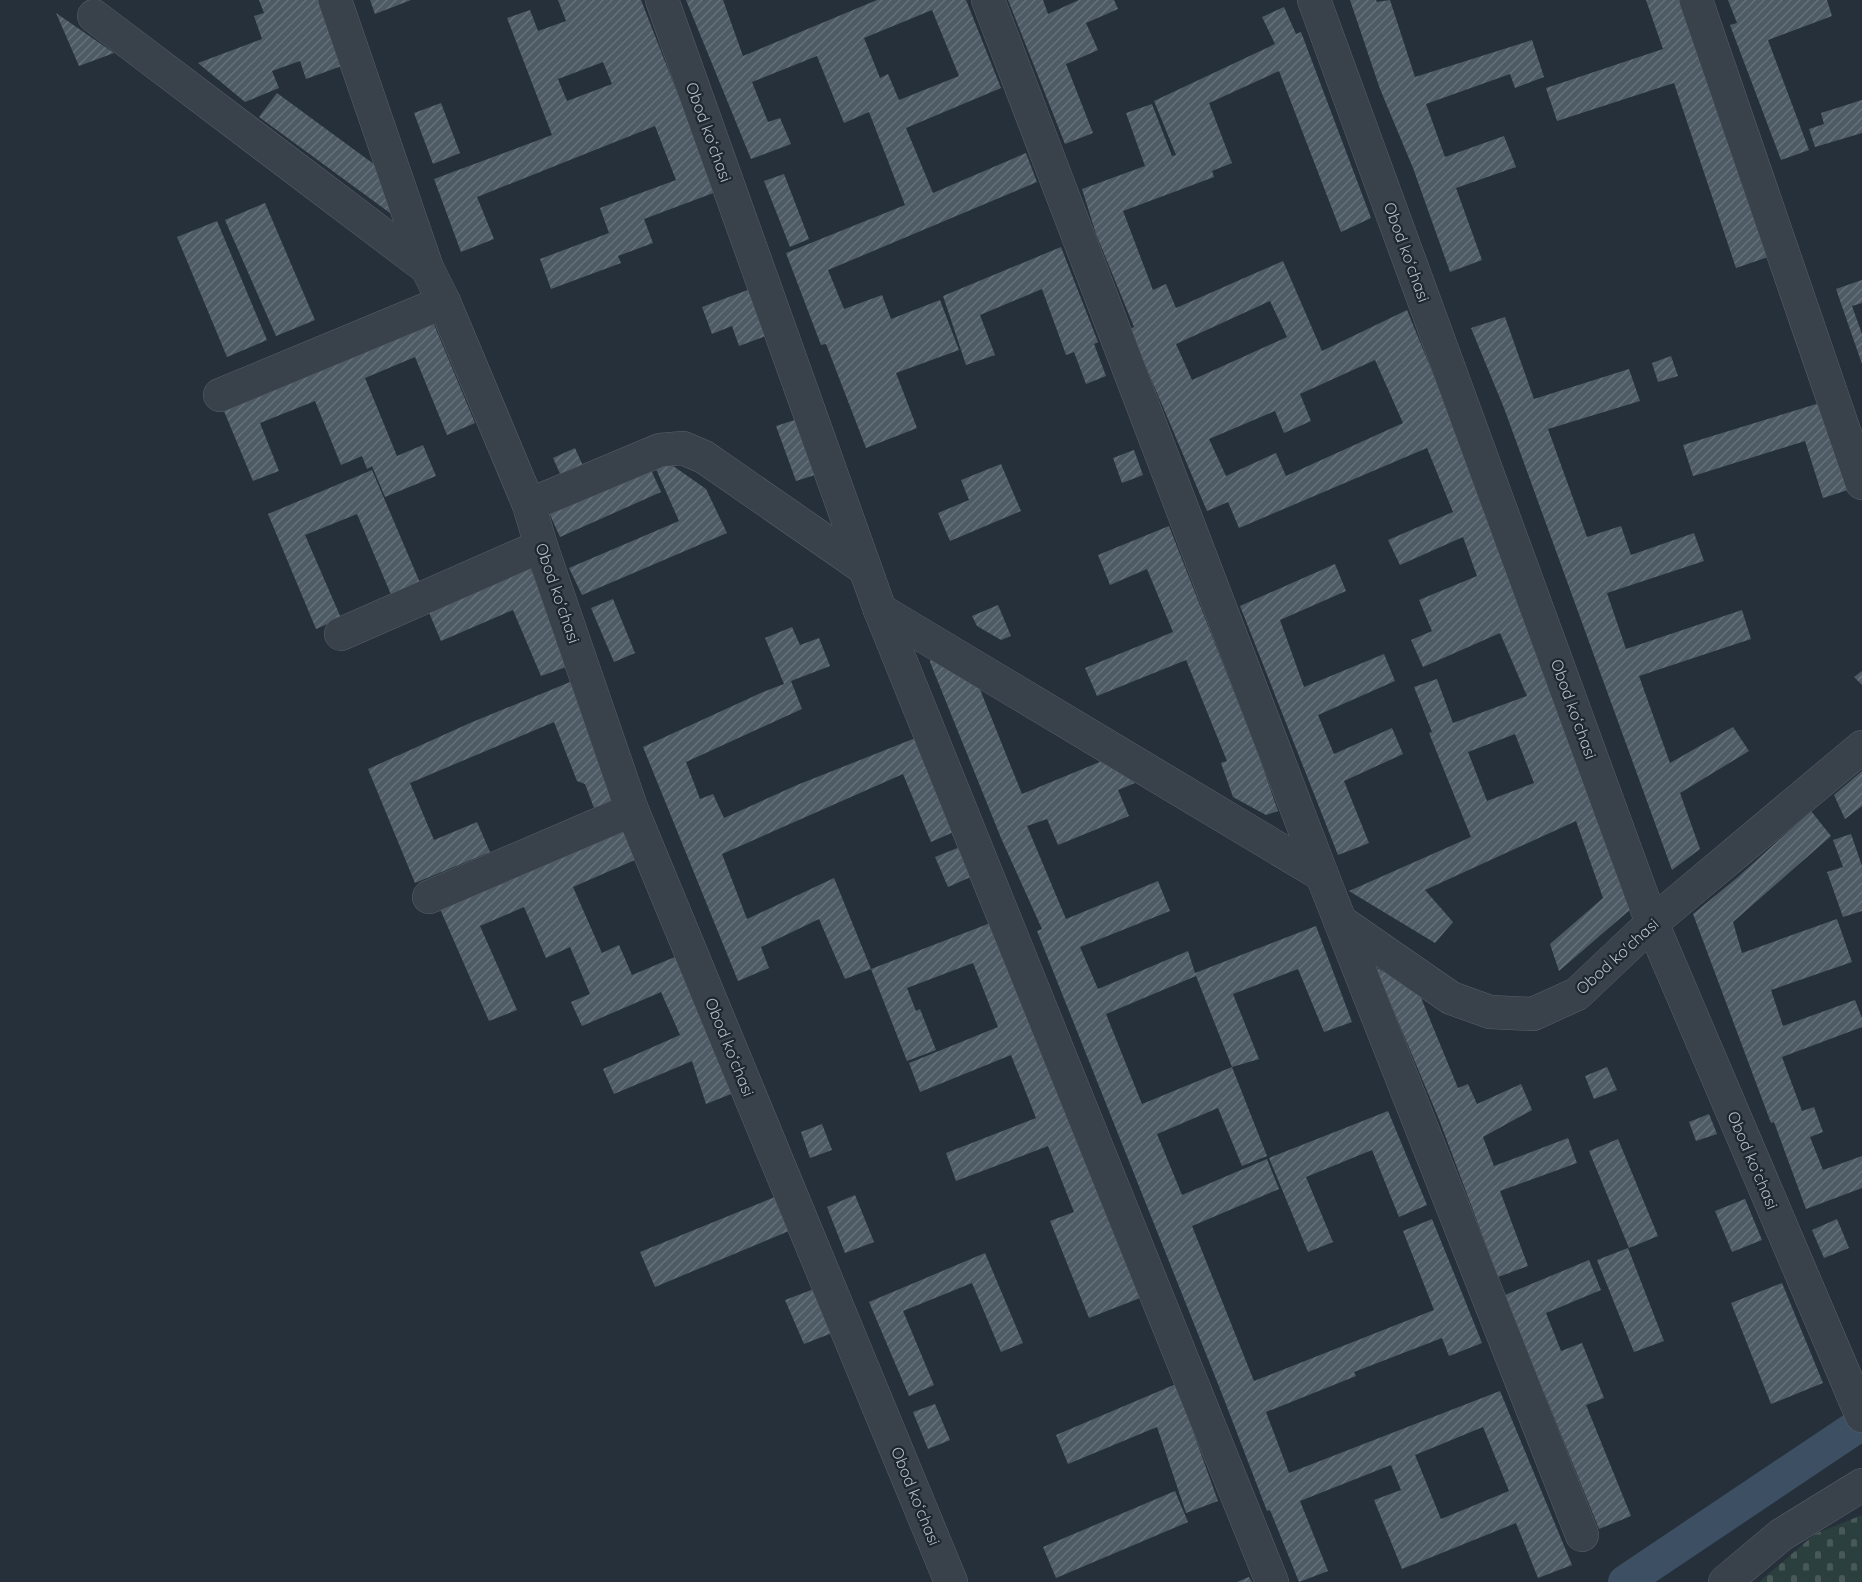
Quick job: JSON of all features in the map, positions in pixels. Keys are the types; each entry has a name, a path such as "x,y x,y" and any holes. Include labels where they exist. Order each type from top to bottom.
{"street":[{"name":"Obod koʻchasi","path":"335,0 427,268 444,302 529,505 632,810 951,1582"},
{"name":"Obod koʻchasi","path":"662,0 880,610 1272,1582"},
{"path":"988,0 1322,875 1582,1535"},
{"name":"Obod koʻchasi","path":"1314,0 1652,923 1860,1412"},
{"path":"1696,0 1862,483"},
{"path":"94,16 427,268"},
{"path":"220,395 444,302"},
{"path":"529,505 660,450 683,448 704,457 864,568"},
{"path":"341,634 541,546"},
{"path":"880,610 1322,875"},
{"name":"Obod ko'chasi","path":"1340,921 1451,998 1490,1012 1533,1014 1577,994 1652,923 1862,747"},
{"path":"429,897 632,810"},
{"path":"1725,1582 1781,1535 1862,1485"}],"green space":[{"path":"1862,1515 1862,1582 1759,1582 1815,1534"}],"building":[{"path":"259,0 324,0 347,64 306,79 300,61 272,71 279,88 245,102 198,63 262,39 254,16 264,13"},
{"path":"370,0 411,0 375,14"},
{"path":"558,0 641,0 716,192 644,219 653,243 618,256 621,263 551,289 540,259 609,233 600,208 676,180 655,126 477,197 494,239 461,252 434,179 552,135 507,18 530,10 538,31 566,21","holes":["603,62 612,84 567,101 558,79"]},
{"path":"686,0 723,0 743,56 877,0 966,0 1001,88 906,128 933,193 1026,153 1037,182 828,270 844,309 882,295 891,319 940,300 959,350 896,373 917,428 866,448 826,344 821,345 786,253 905,205 869,112 844,123 817,56 752,82 768,122 780,118 791,144 751,159","holes":["932,10 959,76 899,100 888,74 880,78 864,38"]},
{"path":"1008,0 1043,0 1048,14 1079,0 1114,0 1118,9 1086,23 1098,50 1066,64 1093,133 1065,144"},
{"path":"1350,0 1376,0 1377,2 1390,0 1415,77 1532,40 1544,77 1515,88 1510,74 1426,104 1445,157 1504,136 1516,167 1456,188 1482,260 1450,272 1413,168 1380,89"},
{"path":"1646,0 1680,0 1768,257 1736,268 1674,83 1557,121 1546,88 1663,49"},
{"path":"1728,0 1827,0 1832,16 1768,40 1809,150 1781,160 1730,25 1737,23"},
{"path":"1284,7 1296,34 1301,32 1371,218 1341,232 1279,71 1209,103 1232,163 1212,171 1214,177 1123,211 1153,290 1166,284 1176,308 1283,261 1322,351 1407,310 1639,902 1559,971 1550,944 1603,898 1576,821 1425,890 1453,922 1435,943 1349,891 1471,837 1429,733 1432,732 1414,687 1437,679 1453,723 1527,696 1500,633 1423,667 1411,640 1432,631 1419,600 1477,576 1463,537 1400,565 1388,540 1453,512 1427,448 1239,528 1228,502 1207,511 1130,329 1134,327 1096,234 1082,189 1145,166 1126,113 1152,104 1172,156 1176,155 1154,101 1275,44 1262,17","holes":["1270,301 1287,337 1192,380 1176,344","1375,360 1403,423 1286,476 1276,453 1226,476 1209,439 1275,411 1284,433 1311,421 1300,394","1515,734 1534,783 1487,801 1468,752"]},
{"path":"56,13 114,53 79,66"},
{"path":"277,93 386,173 405,224 259,117"},
{"path":"1862,100 1862,133 1815,147 1809,129 1824,124 1821,113"},
{"path":"441,103 460,153 433,164 414,113"},
{"path":"784,174 809,239 790,247 764,181"},
{"path":"265,203 315,320 276,336 225,220"},
{"path":"217,221 267,340 227,357 177,237"},
{"path":"1061,247 1098,342 1094,344 1106,376 1086,384 1074,352 1066,355 1042,289 980,315 995,355 966,365 943,296"},
{"path":"1862,280 1862,303 1852,306 1862,334 1862,364 1836,289"},
{"path":"753,288 771,334 739,346 732,326 712,334 702,307"},
{"path":"431,317 475,423 447,435 415,357 365,378 397,456 423,445 436,476 385,497 372,466 367,469 362,456 341,465 315,401 260,423 279,471 253,481 221,404"},
{"path":"1505,317 1534,399 1629,369 1640,401 1548,429 1587,537 1621,526 1631,555 1694,533 1704,561 1607,593 1626,649 1742,610 1751,639 1639,676 1670,763 1733,727 1749,751 1680,793 1700,849 1672,870 1504,408 1471,328"},
{"path":"1671,356 1678,376 1658,382 1652,363"},
{"path":"1823,402 1851,489 1823,498 1805,441 1693,476 1683,445"},
{"path":"798,419 818,474 796,481 776,426"},
{"path":"575,448 583,466 561,476 553,458"},
{"path":"1134,450 1143,475 1122,483 1113,458"},
{"path":"659,456 706,489 727,533 582,595 569,568 679,521 652,460"},
{"path":"647,461 661,492 560,537 546,506"},
{"path":"1001,464 1021,511 950,541 938,513 969,500 961,480"},
{"path":"372,470 421,585 392,597 357,514 305,535 341,618 316,629 268,514"},
{"path":"1169,526 1257,751 1278,811 1266,815 1233,797 1221,763 1227,761 1186,660 1097,696 1085,668 1173,632 1147,569 1110,585 1098,555"},
{"path":"1335,564 1346,591 1280,620 1304,687 1384,654 1395,681 1318,715 1334,754 1392,728 1403,754 1344,781 1369,843 1338,855 1240,606"},
{"path":"530,567 569,666 541,676 513,610 441,641 428,610"},
{"path":"613,599 635,653 614,662 591,608"},
{"path":"998,605 1011,636 1001,640 977,626 972,616"},
{"path":"792,627 800,645 819,638 830,666 791,681 802,709 686,762 700,799 713,794 724,818 797,785 918,737 956,831 931,842 903,774 722,854 747,919 834,878 871,969 845,979 819,919 761,947 769,968 738,981 643,747 784,684 765,638"},
{"path":"933,651 975,677 1022,794 1102,761 1135,783 1118,790 1129,816 1058,845 1047,819 1027,826 1066,919 1158,881 1170,911 1080,947 1098,989 1188,951 1195,973 1316,926 1352,1022 1324,1032 1298,969 1233,994 1259,1059 1232,1067 1267,1156 1242,1166 1218,1108 1157,1134 1182,1195 1267,1159 1279,1189 1192,1226 1254,1381 1434,1310 1403,1231 1432,1219 1482,1343 1449,1356 1442,1338 1354,1372 1356,1376 1266,1412 1289,1473 1500,1391 1572,1565 1538,1578 1516,1523 1402,1569 1374,1500 1401,1490 1391,1465 1300,1501 1328,1571 1299,1582 1270,1510 1267,1511 1037,931 1042,929 1001,838 930,662","holes":["1196,976 1232,1067 1142,1104 1106,1014","1483,1427 1509,1491 1441,1519 1415,1455"]},
{"path":"1862,671 1862,685 1854,677"},
{"path":"575,680 620,797 594,808 585,784 577,781 554,722 410,783 434,840 477,822 490,852 415,883 368,769 470,723"},
{"path":"1862,771 1862,806 1845,819 1834,795"},
{"path":"1811,811 1831,836 1733,922 1742,953 1837,919 1852,962 1771,990 1783,1026 1855,1000 1862,1018 1862,1027 1782,1057 1802,1111 1814,1107 1823,1132 1810,1137 1823,1170 1862,1156 1862,1188 1806,1209 1774,1122 1771,1123 1693,914"},
{"path":"631,826 644,856 573,887 602,953 619,945 632,975 682,954 736,1092 706,1104 692,1061 614,1094 603,1069 680,1035 661,992 582,1026 571,1002 590,994 570,947 546,958 524,907 480,926 517,1010 489,1021 440,909"},
{"path":"1851,834 1862,866 1862,911 1843,917 1827,872 1843,867 1833,840"},
{"path":"960,847 973,876 948,887 935,857"},
{"path":"993,922 1140,1298 1089,1318 1050,1221 1074,1212 1048,1146 956,1181 946,1153 1036,1118 1011,1055 920,1092 909,1063 998,1027 973,963 907,988 916,1011 920,1009 936,1050 907,1061 871,969"},
{"path":"1376,968 1417,988 1458,1088 1468,1084 1477,1104 1521,1084 1532,1110 1483,1137 1494,1166 1568,1138 1577,1163 1500,1191 1528,1266 1498,1277 1440,1122"},
{"path":"1607,1067 1617,1090 1594,1099 1585,1076"},
{"path":"1388,1111 1427,1205 1399,1217 1372,1150 1306,1177 1333,1242 1308,1252 1269,1158"},
{"path":"1709,1114 1717,1134 1696,1141 1689,1122"},
{"path":"822,1124 832,1150 810,1158 801,1132"},
{"path":"1618,1139 1658,1236 1629,1248 1589,1151"},
{"path":"855,1195 874,1242 845,1253 827,1207"},
{"path":"775,1197 789,1231 655,1287 640,1252"},
{"path":"1745,1199 1762,1240 1732,1252 1715,1211"},
{"path":"1837,1219 1849,1248 1824,1258 1812,1230"},
{"path":"1628,1248 1664,1341 1634,1352 1597,1260"},
{"path":"985,1253 1023,1343 1001,1352 972,1283 903,1311 934,1385 909,1396 869,1302"},
{"path":"1589,1260 1601,1290 1546,1313 1561,1351 1582,1343 1604,1398 1586,1405 1631,1516 1599,1529 1544,1392 1539,1394 1527,1365 1532,1363 1505,1295"},
{"path":"1782,1283 1823,1383 1771,1404 1731,1303"},
{"path":"814,1289 832,1333 804,1344 785,1300"},
{"path":"1176,1384 1218,1501 1186,1513 1157,1427 1068,1464 1056,1435"},
{"path":"935,1404 950,1440 928,1449 913,1412"},
{"path":"1175,1491 1188,1522 1056,1578 1043,1547"},
{"path":"1249,1577 1252,1582 1237,1582"}],"waterway":[{"path":"1625,1582 1862,1423"}]}
